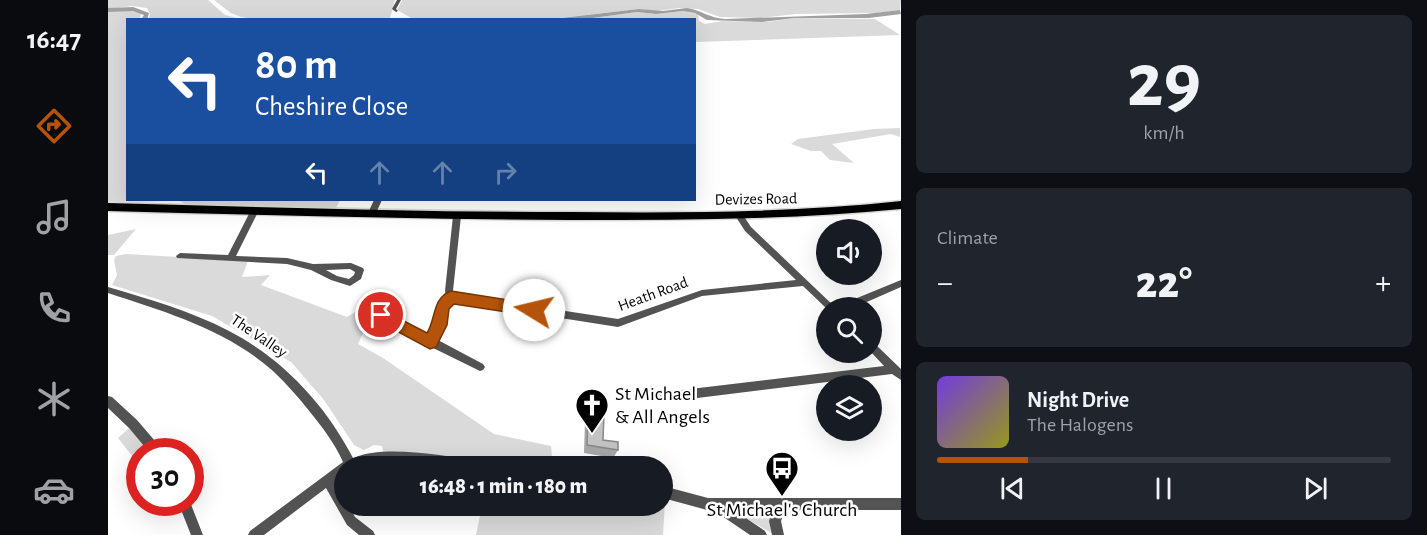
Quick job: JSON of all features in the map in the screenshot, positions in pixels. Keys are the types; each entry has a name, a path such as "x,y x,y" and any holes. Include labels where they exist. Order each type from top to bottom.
{"main road":[{"name":"Devizes Road","path":"108,207 457,216 740,217 813,214 900,205"}],"street":[{"path":"396,11 394,9 399,0"},
{"path":"372,213 378,201"},
{"path":"231,257 255,210"},
{"path":"430,342 440,325 442,307 451,297 449,291 457,216"},
{"path":"740,217 748,229 821,297"},
{"path":"180,256 287,261 313,267 351,266 360,270 358,277 350,283 313,267"},
{"name":"Heath Road","path":"451,297 618,323 702,292 805,282"},
{"path":"868,297 900,283"},
{"name":"The Valley","path":"108,290 205,323 254,350 301,390 336,437 343,456"},
{"path":"381,315 480,367"},
{"path":"882,357 897,372"},
{"path":"665,397 897,372"},
{"path":"108,401 145,438"},
{"path":"254,535 334,476"},
{"path":"328,480 345,513 358,528 369,535"},
{"path":"673,495 708,504 726,512 761,535"},
{"path":"778,535 775,521 781,503"},
{"path":"708,504 900,504"},
{"path":"190,516 197,535"}],"shaded area":[{"path":"108,0 208,0 225,15 236,18 149,18 147,8 132,6 108,9"},
{"path":"214,0 395,0 390,18 248,18 231,13"},
{"path":"402,0 901,0 900,10 878,13 796,14 759,18 720,17 698,9 679,8 656,11 639,9 559,18 411,18 397,10"},
{"path":"687,8 725,19 866,14 900,10 901,14 869,18 795,18 761,22 707,20 695,13 683,11 656,14 637,12 593,18 561,18 639,9 663,11"},
{"path":"133,9 141,13 140,18 126,18 126,201 180,201 108,202 108,11"},
{"path":"683,11 698,14 699,21 705,24 722,21 768,22 795,18 875,19 900,35 696,42 696,18 593,18 637,12 656,14"},
{"path":"900,128 900,137 891,134 832,144 854,163 830,160 821,151 811,151 791,144 798,139"},
{"path":"180,201 340,201 336,208 186,205"},
{"path":"136,229 114,255 108,255 108,235"},
{"path":"126,254 248,261 242,277 270,275 261,285 347,317 357,311 372,313 358,344 383,358 494,434 551,446 552,456 384,456 382,446 374,445 364,450 354,445 324,400 291,362 212,316 112,285 117,275 114,260 116,256"},
{"path":"129,428 137,438 126,438 126,448 118,438"},
{"path":"770,509 771,533 736,512 736,510"},
{"path":"480,516 664,516 663,535 476,535"}],"building":[{"path":"588,410 604,413 603,440 618,442 618,450 587,445"}],"waterway":[{"path":"108,10 138,10 147,14 145,18"}],"place":[{"name":"St Michael & All Angels","path":"592,434"},
{"name":"St Michael's Church","path":"782,497"}],"route":[{"path":"381,315 430,342 440,325 442,307 451,297 534,310"}]}
